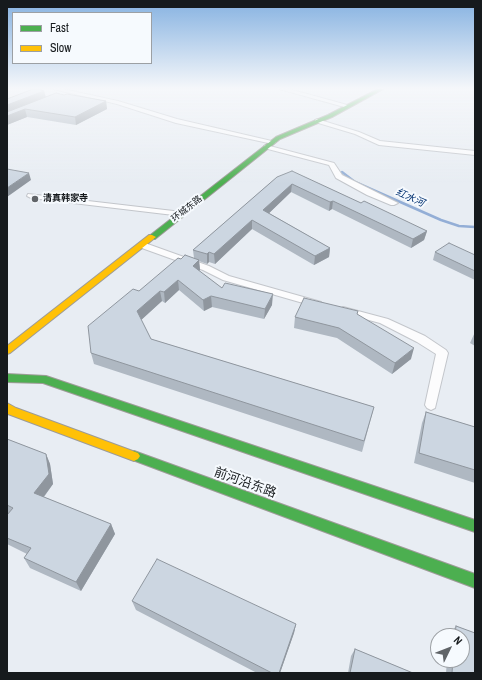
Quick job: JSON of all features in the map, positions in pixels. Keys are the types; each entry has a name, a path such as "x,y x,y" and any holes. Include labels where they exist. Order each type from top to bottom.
{"main road":[{"name":"环城东路","path":"7,351 278,138 317,121"},
{"path":"7,378 42,379 475,526"},
{"name":"前河沿东路","path":"7,407 19,414 475,581"}],"street":[{"path":"175,121 270,145 332,164 339,176 370,193 394,203"},
{"path":"317,121 357,133 379,143 475,154"},
{"path":"31,196 182,214"},
{"path":"142,245 206,268 226,278 292,297 384,320 421,339 442,354 431,406"}],"building":[{"path":"7,169 29,173 7,188"},
{"path":"292,171 361,203 364,201 427,231 413,239 333,201 330,202 292,184 263,210 330,248 315,256 252,220 214,254 209,252 207,254 193,250 277,177"},
{"path":"449,243 475,255 475,271 435,252"},
{"path":"185,255 199,260 193,266 222,288 225,283 273,294 265,309 211,296 203,300 178,280 164,292 160,291 137,311 151,339 374,407 364,441 91,353 88,326 133,289 139,291 178,258 181,259"},
{"path":"304,298 358,311 357,314 414,348 395,363 339,328 295,317"},
{"path":"426,412 475,427 475,470 419,453"},
{"path":"7,439 46,454 49,474 34,493 111,524 76,582 24,558 31,548 7,538 7,515 13,508 7,505"},
{"path":"157,559 296,624 279,673 272,673 132,601"},
{"path":"470,631 475,633 475,673 452,673 452,668 470,668"},
{"path":"355,649 413,673 350,673"}],"waterway":[{"name":"红水河","path":"342,172 355,182 441,220 459,226 475,227"}],"traffic: fast":[{"path":"152,237 278,138 319,121"},
{"path":"7,378 43,379 475,526"},
{"path":"134,456 475,581"}],"traffic: slow":[{"path":"7,351 152,237"},
{"path":"7,407 12,411 134,456"}],"place":[{"name":"清真韩家寺","path":"35,199"}]}
